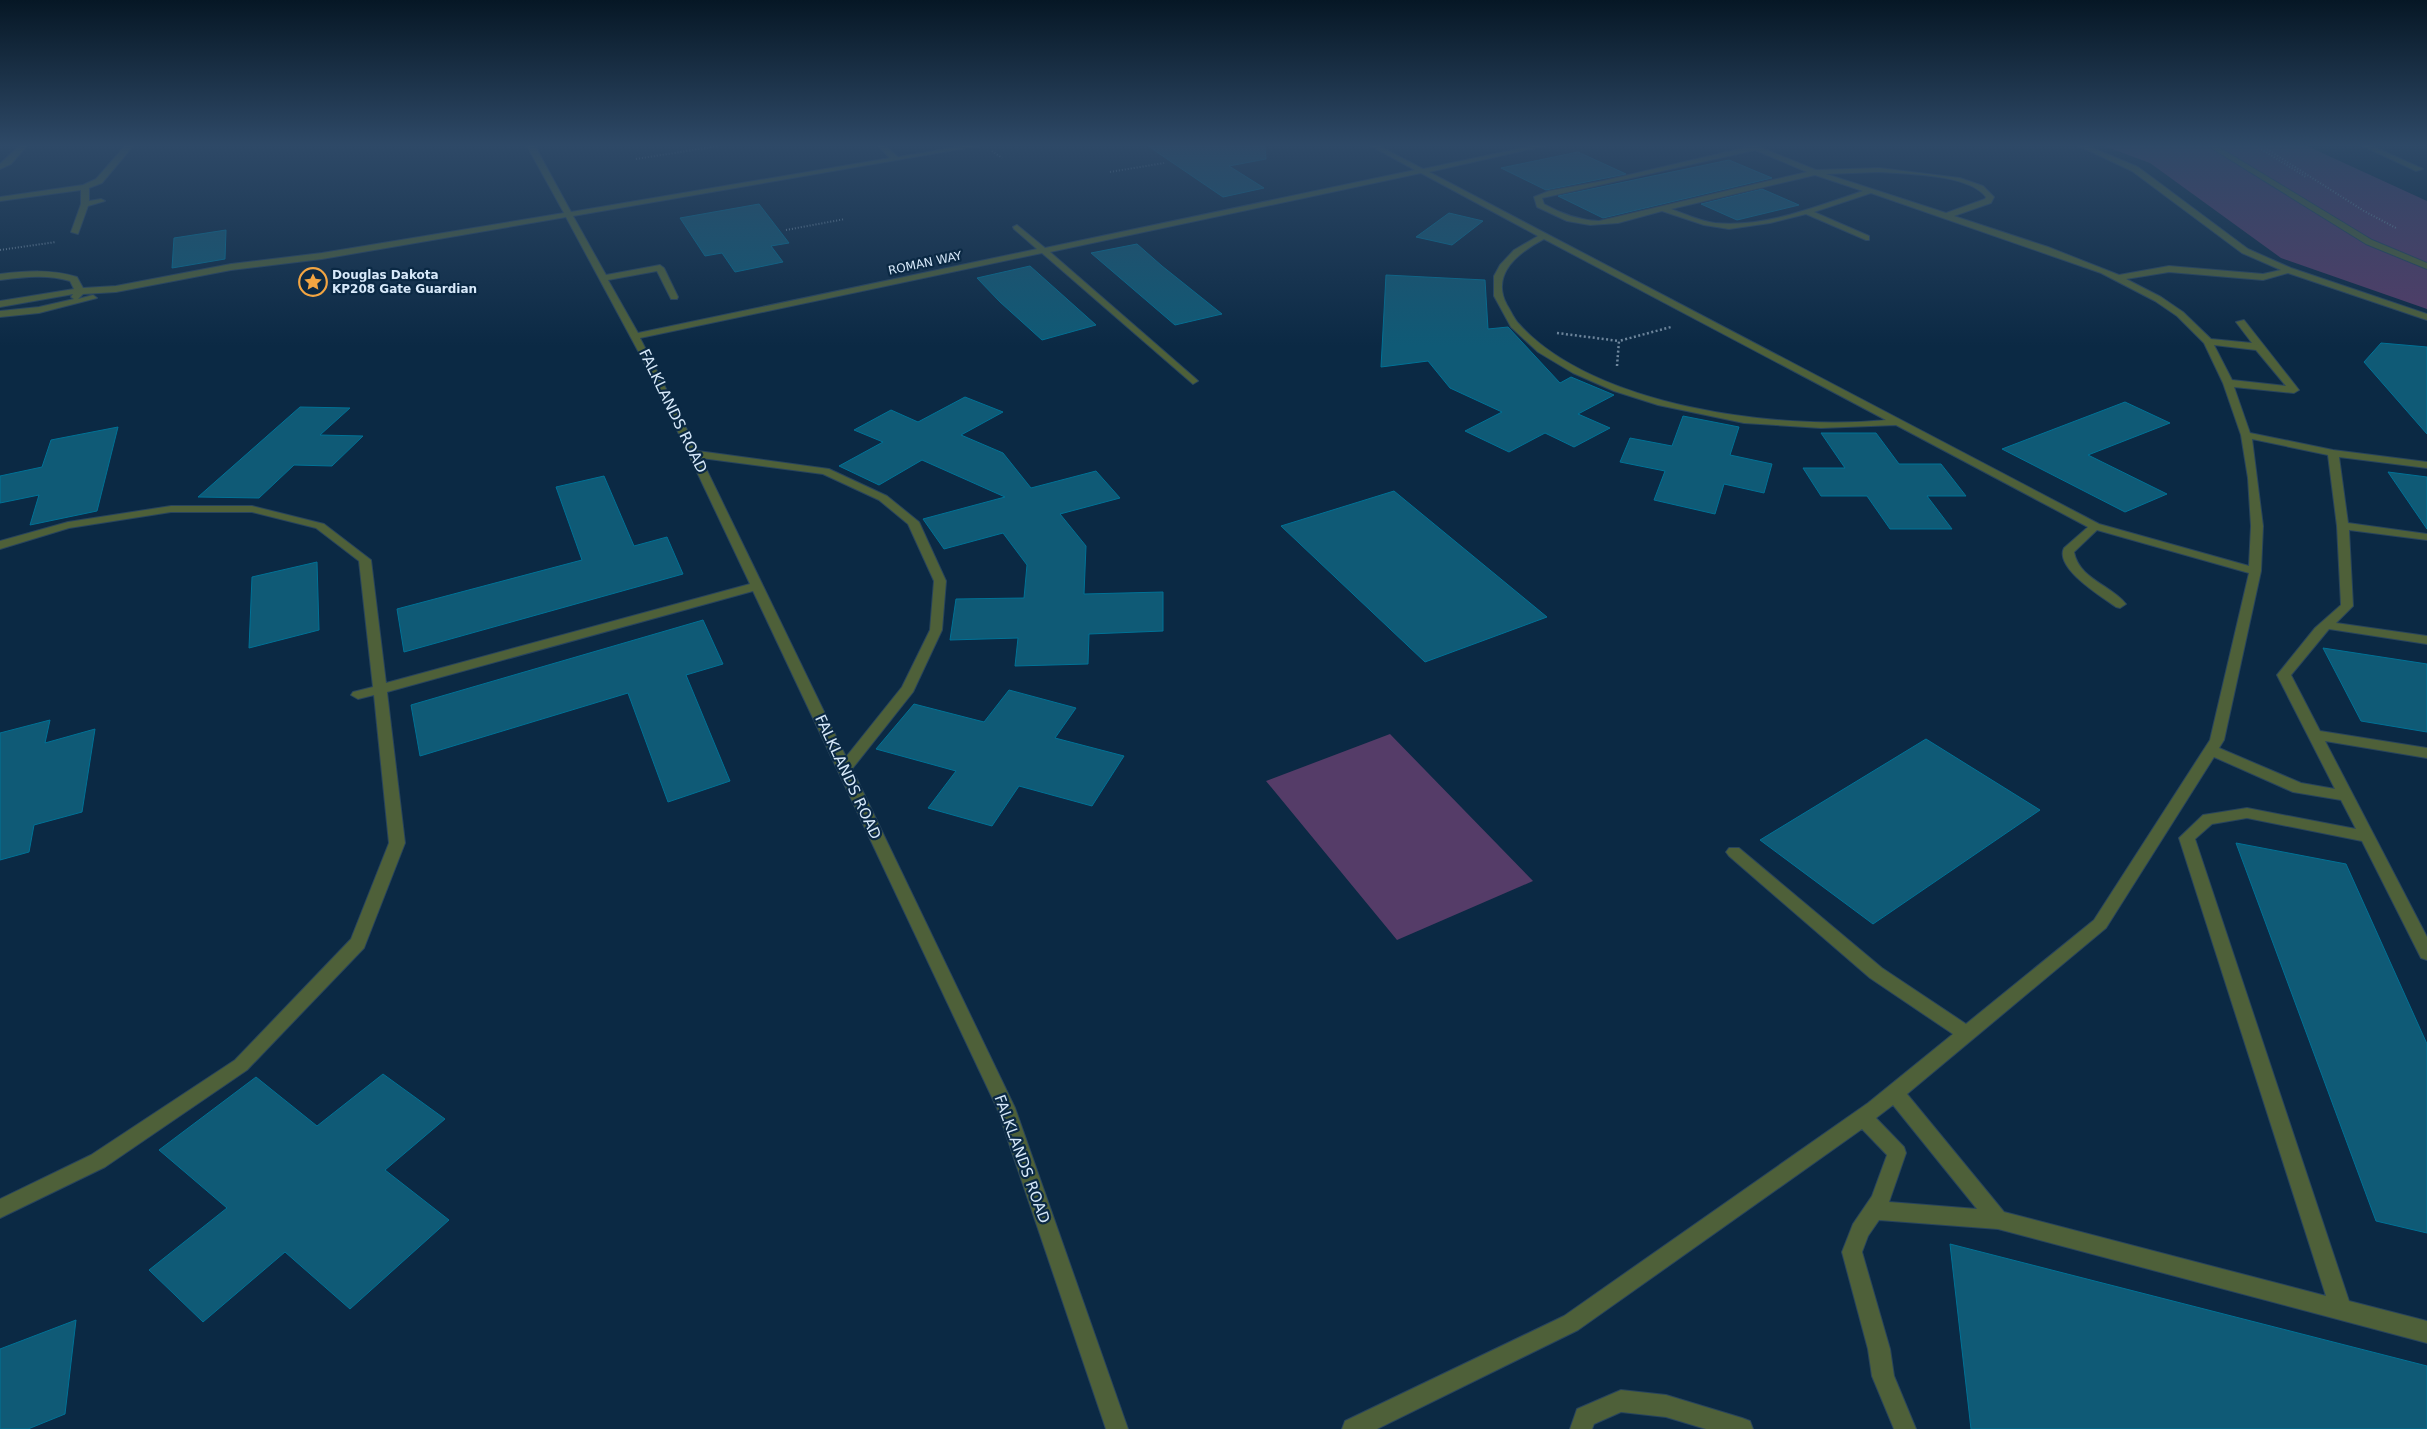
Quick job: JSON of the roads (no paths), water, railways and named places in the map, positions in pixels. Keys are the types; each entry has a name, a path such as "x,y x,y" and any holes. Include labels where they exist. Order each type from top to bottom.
{"street":[{"path":"75,232 82,213"},
{"path":"0,304 80,292 116,289 231,267 322,256 574,213"},
{"name":"ROMAN WAY","path":"636,336 1220,213"},
{"path":"1500,213 2095,526 2255,571"},
{"path":"1554,213 1564,218 1590,223 1624,219 1645,213"},
{"path":"1675,213 1714,226 1736,226 1798,213"},
{"path":"1810,213 1866,238"},
{"path":"1353,1429 1571,1323 1863,1117 1895,1092 2100,924 2217,740 2255,571 2256,517 2253,478 2246,434 2228,383 2208,342 2197,329 2172,309 2119,278 2045,249 1936,213"},
{"path":"1946,216 1955,213"},
{"path":"2194,213 2245,251 2288,270 2427,317"},
{"path":"2321,213 2369,242 2427,266"},
{"name":"FALKLANDS ROAD","path":"566,214 636,336 1006,1108 1116,1429"},
{"path":"507,224 558,223 577,233"},
{"path":"1017,227 1042,251 1193,381"},
{"path":"1544,236 1527,244 1504,264 1495,286 1502,308 1516,328 1550,356 1579,372 1638,396 1707,414 1775,423 1868,426 1897,422"},
{"path":"0,314 39,310 157,286 239,275 322,256"},
{"path":"603,278 660,268 674,296"},
{"path":"2119,278 2169,269 2263,277 2276,275 2288,270"},
{"path":"0,277 44,273 62,274 74,279 80,292"},
{"path":"66,304 80,292"},
{"path":"2228,383 2294,390 2241,322"},
{"path":"2208,342 2259,347"},
{"path":"2246,434 2333,453 2427,465"},
{"path":"2333,453 2343,526 2347,606 2327,625 2284,675 2348,796 2427,953"},
{"path":"694,454 825,470 883,498 912,522 940,581 936,630 908,689 844,769"},
{"path":"0,545 68,525 171,509 252,509 320,526 365,560 397,843 358,943 241,1065 98,1162 0,1209"},
{"path":"2095,526 2068,551 2069,560 2080,574 2120,604"},
{"path":"2343,526 2427,537"},
{"path":"358,695 757,586"},
{"path":"2327,625 2427,640"},
{"path":"2316,735 2427,752"},
{"path":"2210,750 2298,788 2348,796"},
{"path":"2341,1309 2187,838 2208,819 2247,813 2369,837"},
{"path":"1734,852 1876,973 1967,1034"},
{"path":"1895,1092 1998,1220"},
{"path":"1863,1117 1897,1153 1880,1201 1860,1231 1852,1252 1879,1349 1883,1376 1905,1429"},
{"path":"1874,1210 1998,1220 2427,1332"},
{"path":"1581,1429 1585,1418 1621,1401 1666,1406 1742,1429"}],"place":[{"name":"Douglas Dakota KP208 Gate Guardian","path":"313,282"}]}
